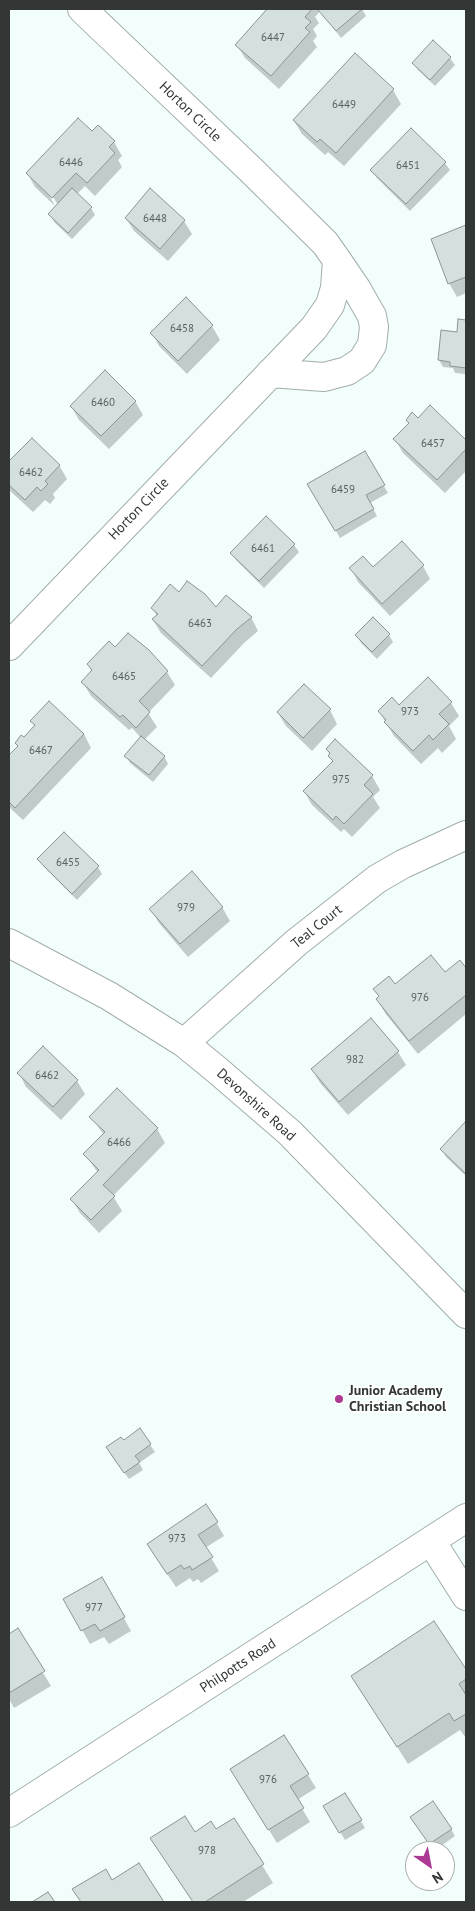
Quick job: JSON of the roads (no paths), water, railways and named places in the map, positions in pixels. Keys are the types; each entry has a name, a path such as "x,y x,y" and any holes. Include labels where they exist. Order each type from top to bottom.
{"street":[{"name":"Horton Circle","path":"82,9 325,243 356,288 372,316 374,327 372,345 362,361 347,371 324,377 270,373"},
{"name":"Horton Circle","path":"9,646 314,328 330,305 335,288 337,260"},
{"name":"Teal Court","path":"184,1044 297,942 376,879 466,835"},
{"name":"Devonshire Road","path":"9,943 109,996 184,1044 217,1070 290,1133 466,1314"},
{"name":"Philpotts Road","path":"9,1813 466,1518"},
{"path":"431,1541 466,1596"}],"place":[{"name":"Junior Academy Christian School","path":"339,1399"}]}
